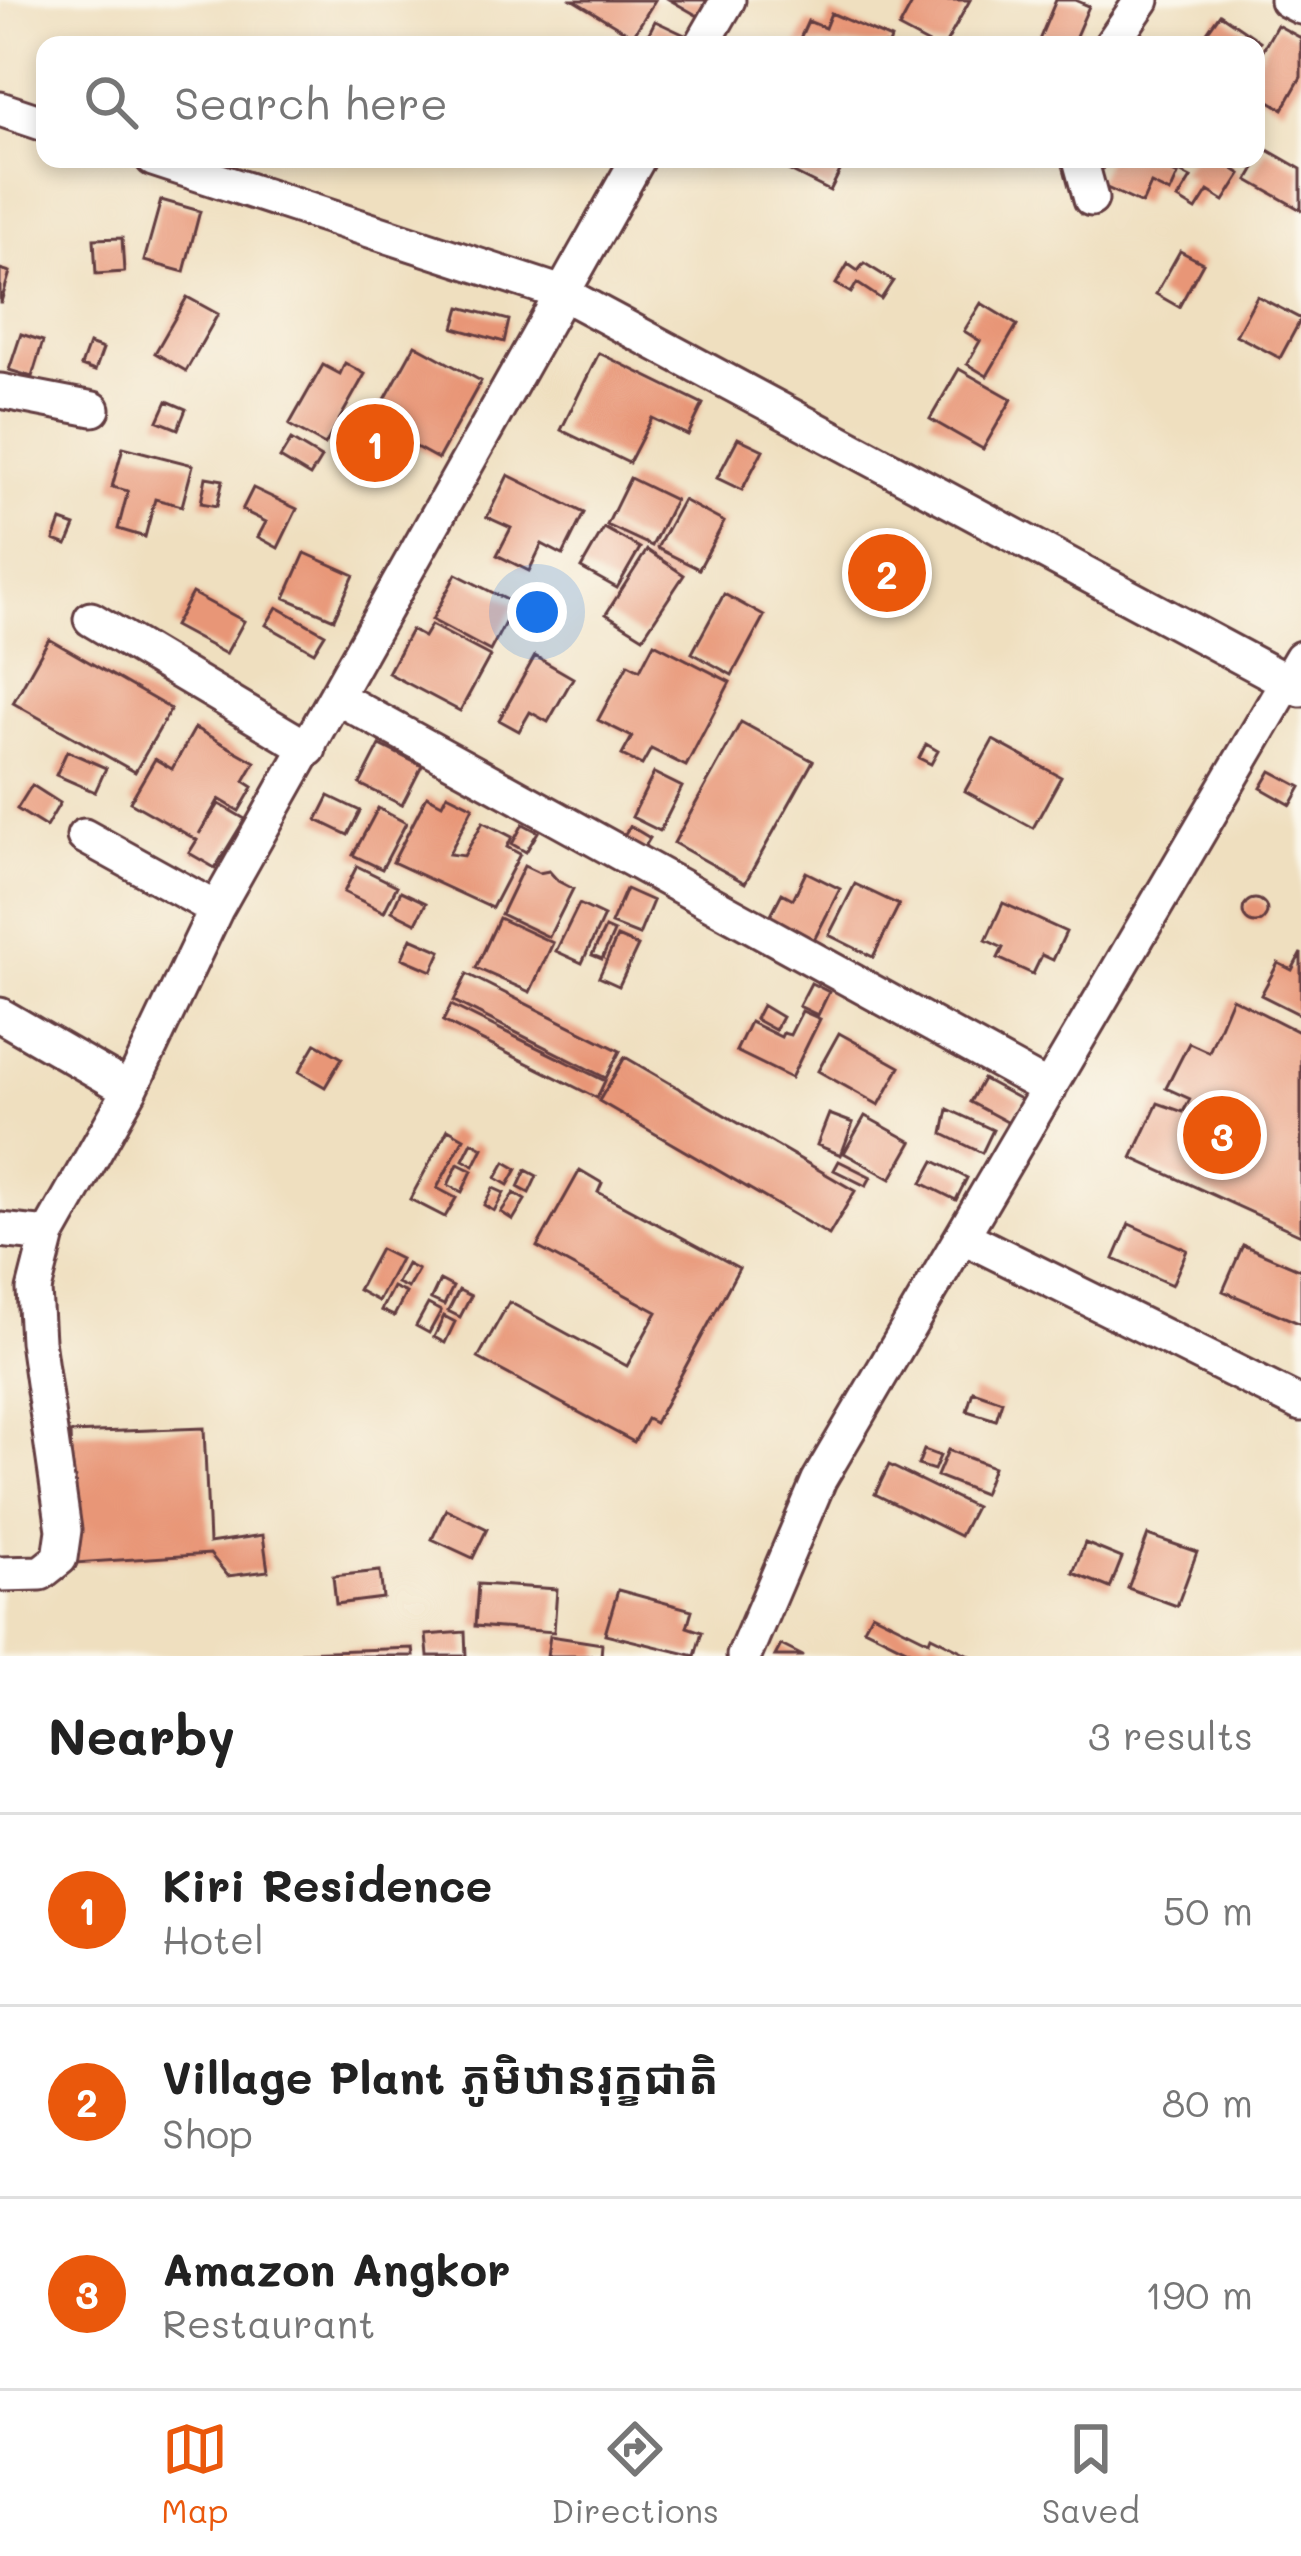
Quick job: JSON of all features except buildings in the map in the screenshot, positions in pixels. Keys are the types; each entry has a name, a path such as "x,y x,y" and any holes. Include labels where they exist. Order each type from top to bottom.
{"street":[{"path":"707,36 728,0"},
{"path":"1117,36 1142,0"},
{"path":"1287,0 1301,8"},
{"path":"0,109 36,121"},
{"path":"180,168 562,293 1297,676 819,1480 745,1656"},
{"path":"0,1574 41,1573 60,1558 64,1530 34,1290 48,1235 130,1090 216,909 633,168"},
{"path":"1082,168 1091,199"},
{"path":"0,391 93,409"},
{"path":"91,619 309,748"},
{"path":"338,698 1049,1089"},
{"path":"83,836 216,909"},
{"path":"0,1015 130,1090"},
{"path":"0,1230 48,1235"},
{"path":"964,1237 1301,1405"}],"place":[{"name":"Kiri Residence","path":"375,443"},
{"name":"Village Plant ភូមិឋានរុក្ខជាតិ","path":"887,573"},
{"name":"Amazon Angkor","path":"1222,1135"}]}
